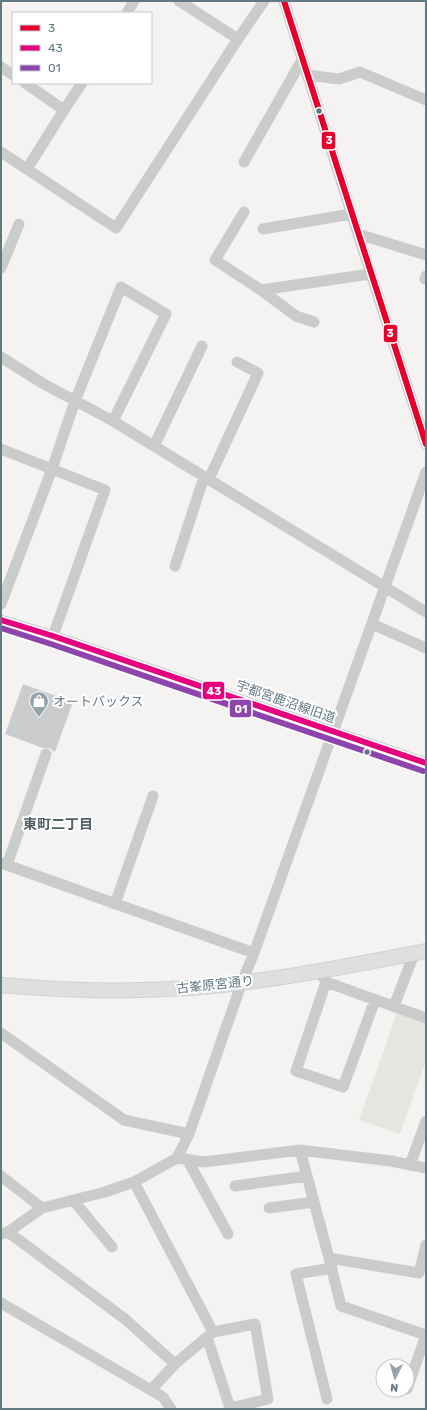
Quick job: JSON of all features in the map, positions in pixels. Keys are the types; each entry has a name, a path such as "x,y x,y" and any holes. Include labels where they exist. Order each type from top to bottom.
{"main road":[{"name":"古峯原宮通り","path":"1,985 55,990 103,991 190,988 242,982 323,976 420,952"}],"street":[{"path":"128,12 134,1"},
{"path":"179,1 238,39"},
{"path":"1,152 116,228 264,1"},
{"path":"284,1 370,274 424,424 426,444"},
{"path":"244,162 302,60"},
{"path":"1,67 12,74"},
{"path":"307,75 339,79 360,72 426,100"},
{"path":"26,84 64,110"},
{"path":"27,169 81,84"},
{"path":"244,212 215,260 261,290 296,316 314,322"},
{"path":"263,229 351,214"},
{"path":"1,268 20,224"},
{"path":"358,234 426,255"},
{"path":"261,290 370,274"},
{"path":"1,604 52,468 75,401 121,286 166,314 113,421"},
{"path":"154,446 202,346"},
{"path":"1,357 42,383 113,421 426,612"},
{"path":"175,566 206,478 258,373 237,362"},
{"path":"1,449 105,490 53,636"},
{"path":"228,1234 182,1158 242,982 254,953 426,472"},
{"name":"宇都宮鹿沼線旧道","path":"1,620 53,636 426,763"},
{"path":"372,624 426,648"},
{"path":"46,754 4,864 254,953"},
{"path":"115,904 153,796"},
{"path":"394,1006 420,952"},
{"path":"374,1000 343,1087 296,1071 323,976 374,1000 426,1018"},
{"path":"1,1035 124,1120 189,1134"},
{"path":"410,1165 426,1121"},
{"path":"300,1150 341,1306 426,1335 415,1367"},
{"path":"175,1364 125,1319 5,1233 42,1208 105,1192 134,1182 182,1158 204,1162 300,1150 426,1168"},
{"path":"1,1176 42,1208"},
{"path":"235,1186 307,1176"},
{"path":"134,1182 210,1335 230,1408 268,1399 255,1324 210,1335 175,1364 151,1390"},
{"path":"73,1200 112,1247"},
{"path":"269,1208 314,1202"},
{"path":"327,1399 296,1274 330,1263 419,1273 426,1245"},
{"path":"1,1303 163,1397 171,1409"}],"shaded area":[{"path":"397,1013 426,1023 426,1060 400,1134 359,1120"}],"building":[{"name":"オートバックス","path":"23,684 73,702 55,752 49,748 43,748 5,734"}],"transit line":[{"name":"3","path":"284,1 426,444"},
{"name":"43","path":"1,620 53,636 426,763"},
{"name":"01","path":"1,628 423,771"}],"place":[{"name":"オートバックス","path":"39,718"}],"district":[{"name":"東町二丁目","path":"58,824"}]}
